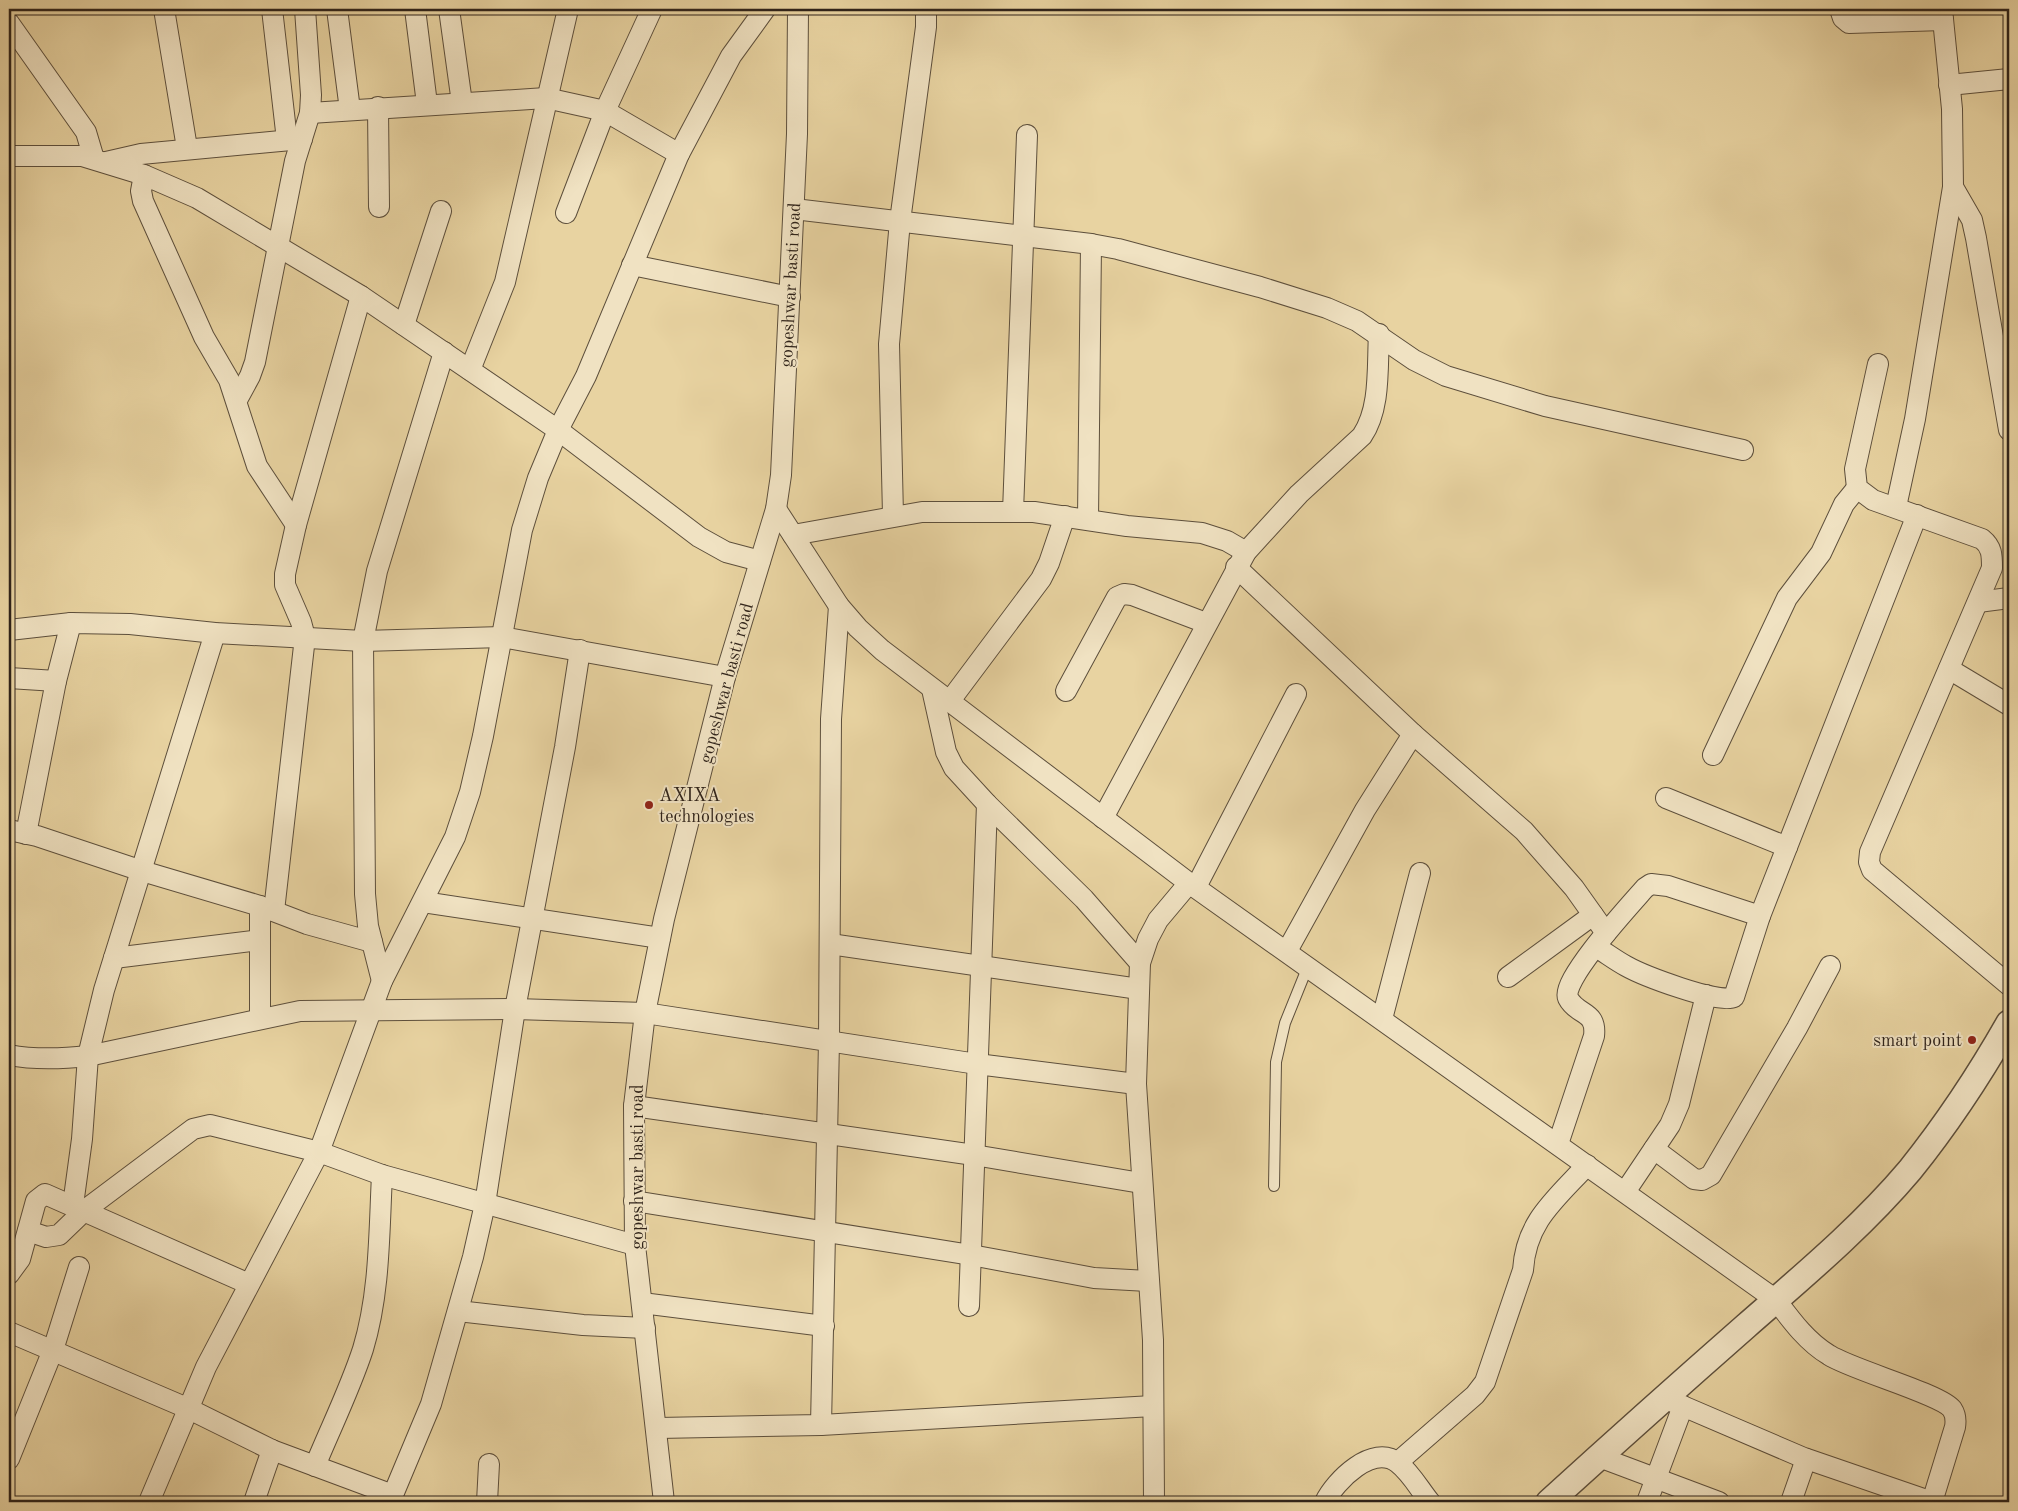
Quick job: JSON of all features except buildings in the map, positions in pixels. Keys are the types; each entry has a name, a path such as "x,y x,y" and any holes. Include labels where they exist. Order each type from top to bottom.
{"street":[{"path":"164,9 187,148"},
{"path":"237,400 255,362 279,246 294,139 272,9"},
{"path":"294,139 310,113 311,95 305,9"},
{"path":"338,9 350,110"},
{"path":"415,9 427,104"},
{"path":"449,9 462,102"},
{"path":"470,370 505,282 568,9"},
{"path":"566,213 605,111 652,9"},
{"path":"149,1502 187,1408 206,1367 319,1152 382,981 455,837 470,792 522,530 538,478 558,430 586,376 680,154 731,56 765,9"},
{"name":"gopeshwar basti road","path":"664,1502 658,1428 635,1245 634,1106 645,1013 660,938 725,677 776,509 781,475 794,210 798,9"},
{"path":"893,515 888,352 900,221 926,26 926,9"},
{"path":"1840,9 1843,18 1849,22 1943,14 1952,109 1953,187 1915,419 1896,507"},
{"path":"9,23 86,132 100,161"},
{"path":"1949,86 2009,79"},
{"path":"310,113 378,107 546,98 605,111 680,154"},
{"path":"378,107 379,207"},
{"path":"1013,512 1027,135"},
{"path":"100,161 187,148 294,139"},
{"path":"9,156 58,154 100,161 144,175 197,198 362,296 558,430 699,537 726,552 760,561"},
{"path":"144,175 141,191 143,201 204,337 229,380 257,466 296,525"},
{"path":"1953,187 1972,220 2009,430"},
{"path":"794,210 900,221 1091,244 1118,249 1260,287 1327,308 1357,321 1379,334 1414,360 1446,376 1545,406 1743,450"},
{"path":"404,325 441,211"},
{"path":"1088,520 1091,244"},
{"path":"632,265 790,297"},
{"path":"260,1018 260,940 267,909 305,637 285,585 285,574 296,525 362,296"},
{"path":"1103,818 1241,559 1299,494 1362,436 1369,426 1374,410 1379,334"},
{"path":"382,981 368,926 365,894 362,641 377,571 444,352"},
{"path":"1713,755 1788,598 1821,553 1844,504 1857,488 1855,469 1878,364"},
{"path":"1857,488 1873,500 1982,539 1989,544 1992,553 2001,567 1978,602 1870,852 1869,862 1872,870 2009,985"},
{"path":"776,509 839,606 858,628 882,650 932,689 1193,885 1776,1300 1797,1327 1828,1355 1848,1365 1945,1402 1952,1409 1956,1417 1955,1427 1932,1502 1806,1459 1674,1402"},
{"path":"793,535 893,515 944,510 1065,516 1215,536 1241,559 1412,734 1524,831 1574,888 1593,915 1601,940 1626,966 1651,977 1722,1000 1734,997 1760,916 1917,515"},
{"path":"949,702 1041,579 1049,563 1065,516"},
{"path":"1066,691 1117,597 1124,594 1132,595 1206,623"},
{"path":"1978,602 2009,598"},
{"path":"821,1425 829,1042 831,719 839,606"},
{"path":"71,623 17,832 267,909 307,924 372,942"},
{"path":"9,630 71,623 130,624 214,633 362,641 502,637 725,677"},
{"path":"79,1208 88,1056 114,958 214,633"},
{"path":"9,1332 187,1408 272,1450 391,1498 431,1404 473,1257 484,1204 516,1009 580,650"},
{"path":"1949,669 2009,705"},
{"path":"9,678 56,681"},
{"path":"932,689 946,752 954,768 987,804 1084,898 1140,963"},
{"path":"1154,1502 1152,1340 1136,1084 1140,963 1148,939 1158,920 1193,885 1296,694"},
{"path":"1287,951 1365,810 1412,734"},
{"path":"1666,798 1788,847"},
{"path":"969,1306 987,804"},
{"path":"1382,1019 1420,873"},
{"path":"1558,1144 1596,1027 1593,1020 1572,1004 1568,997 1567,989 1572,977 1645,888 1651,884 1668,886 1760,916"},
{"path":"423,902 660,938"},
{"path":"1508,977 1593,915"},
{"path":"114,958 260,940"},
{"path":"830,944 1139,989"},
{"path":"1654,1149 1694,1179 1702,1180 1711,1175 1798,1028 1830,966"},
{"path":"1625,1192 1670,1125 1679,1104 1706,995"},
{"path":"9,1055 50,1059 88,1056 300,1011 516,1009 645,1013 977,1064 1136,1084"},
{"path":"1549,1502 1599,1457 1674,1402 1776,1300 1874,1209 1909,1171 1939,1132 1992,1054 2009,1023"},
{"path":"634,1106 974,1155 1141,1182"},
{"path":"28,1231 46,1237 59,1235 79,1208 200,1126 221,1126 319,1152 382,1175 635,1245"},
{"path":"1398,1462 1475,1395 1485,1382 1523,1270 1524,1252 1529,1236 1538,1219 1587,1164"},
{"path":"314,1466 354,1375 371,1314 377,1279 382,1175"},
{"path":"9,1274 20,1259 40,1196 45,1194 250,1284"},
{"path":"634,1202 971,1255 1094,1278 1148,1281"},
{"path":"9,1459 53,1350 79,1266"},
{"path":"642,1303 824,1326"},
{"path":"458,1310 583,1325 645,1328"},
{"path":"1647,1502 1656,1478 1674,1402"},
{"path":"658,1428 821,1425 1153,1406"},
{"path":"254,1502 272,1450"},
{"path":"1599,1457 1719,1502"},
{"path":"1325,1502 1341,1480 1364,1462 1376,1458 1398,1462 1430,1502"},
{"path":"1791,1502 1806,1459"},
{"path":"487,1502 489,1464"}],"lane":[{"path":"1274,1186 1276,1062 1279,1044 1308,966"}],"place":[{"name":"AXIXA technologies","path":"649,805"},
{"name":"smart point","path":"1972,1040"}]}
